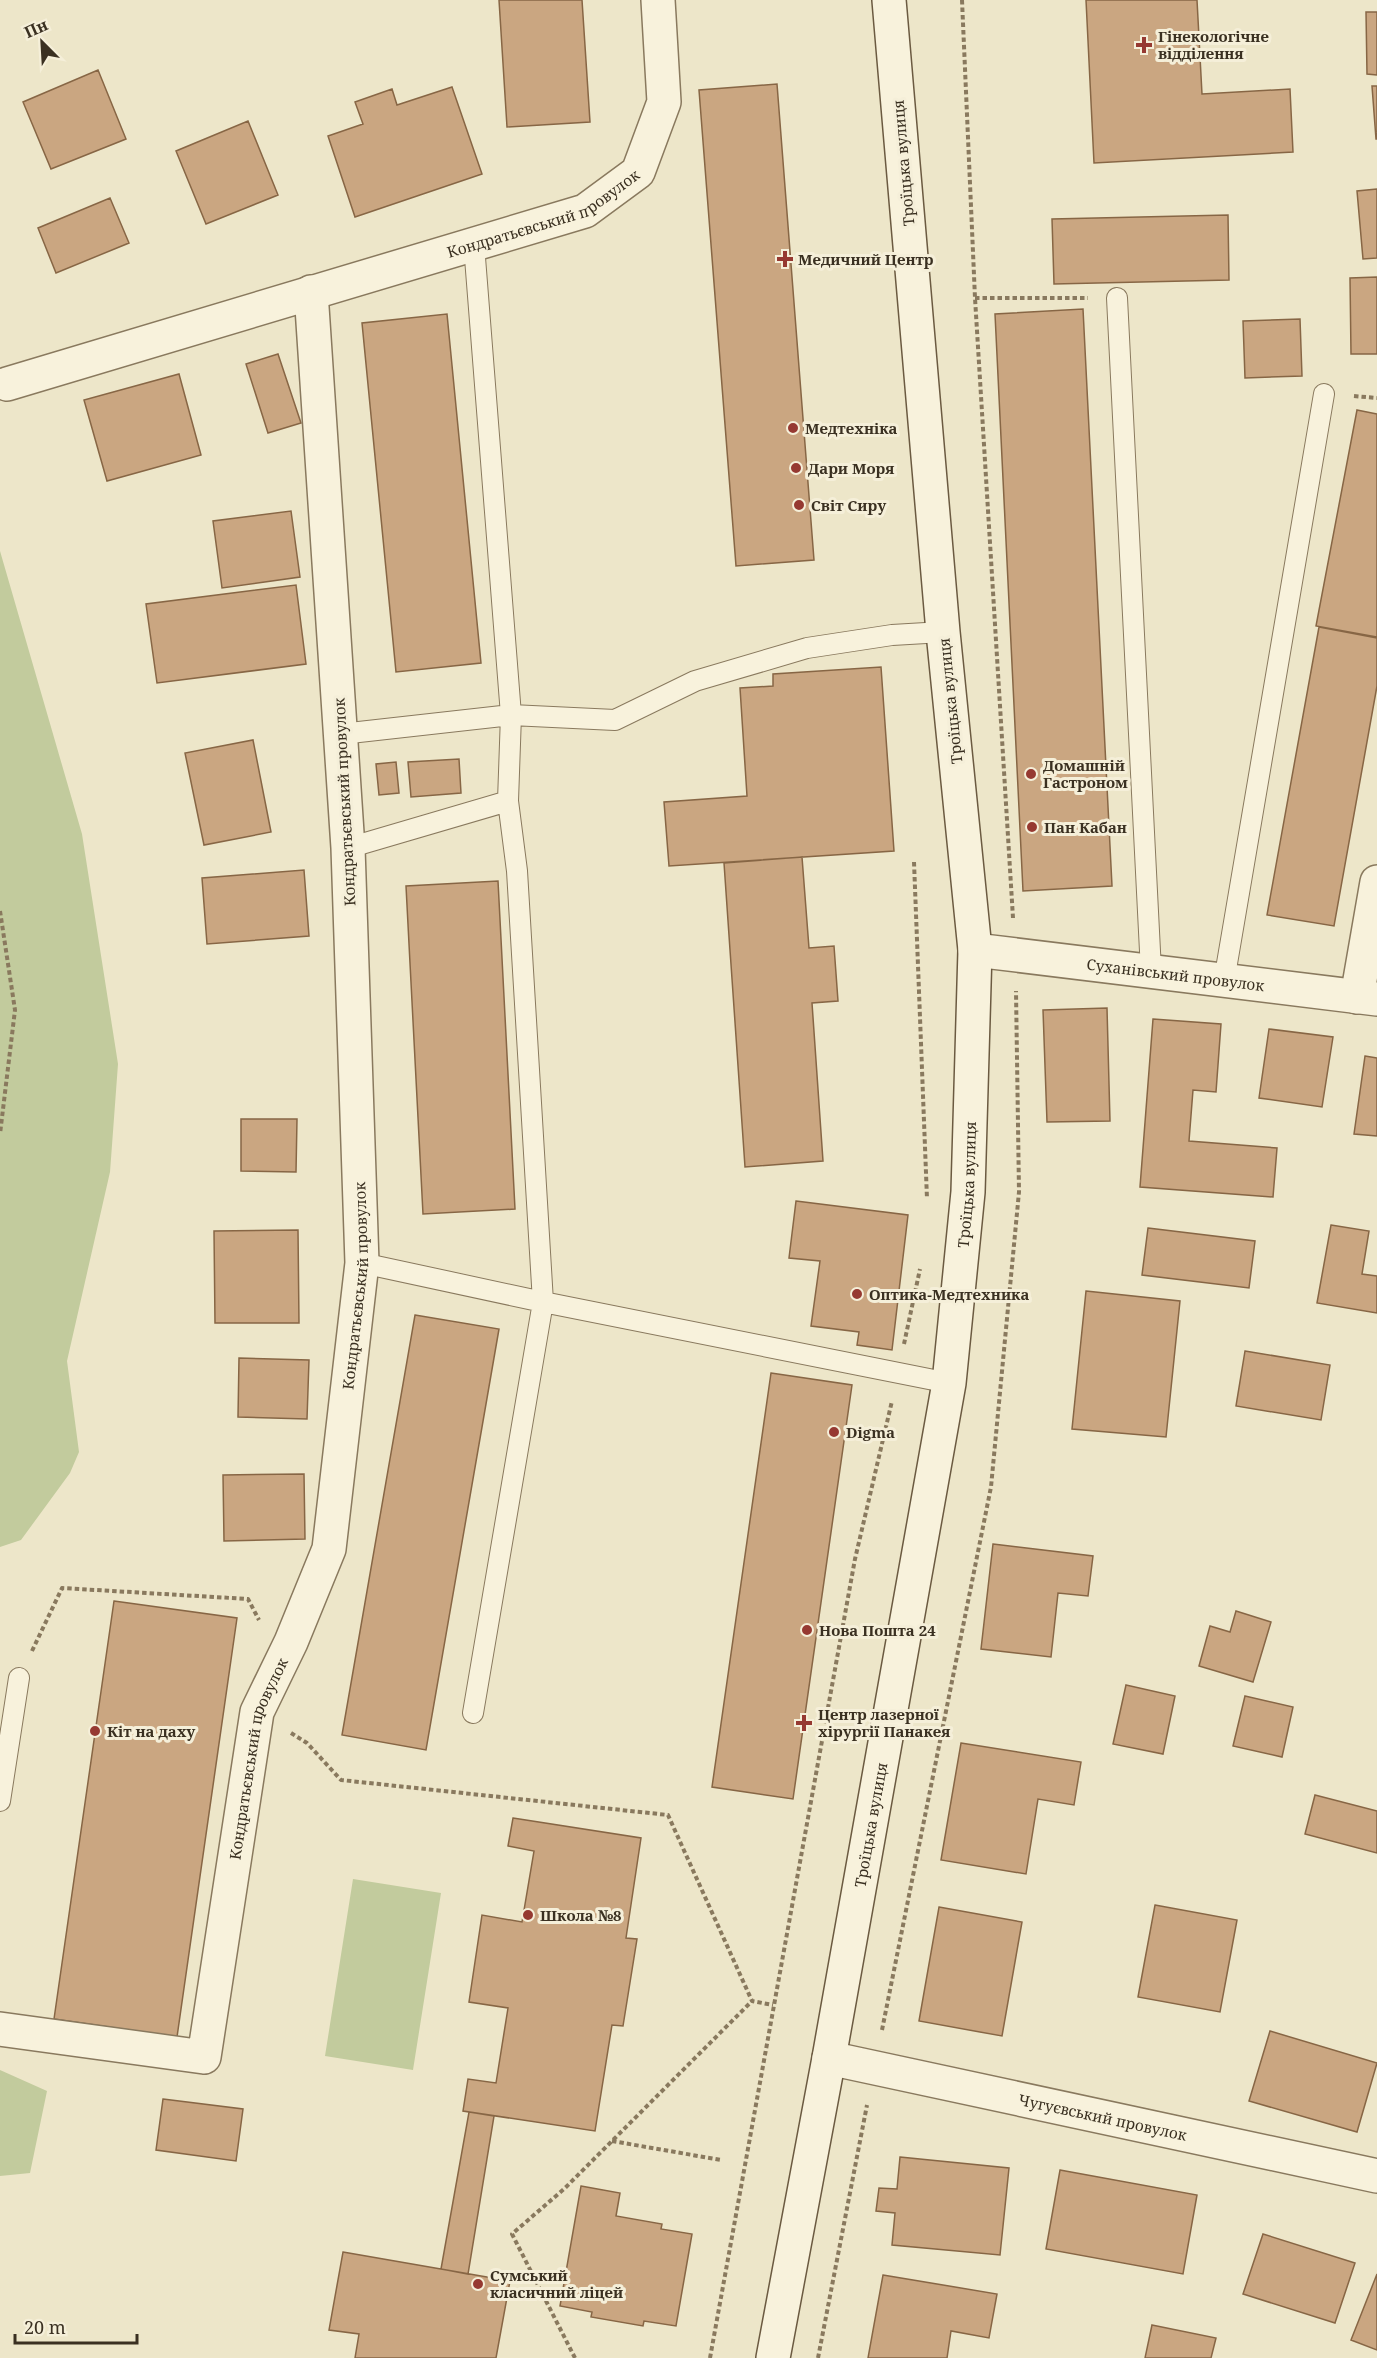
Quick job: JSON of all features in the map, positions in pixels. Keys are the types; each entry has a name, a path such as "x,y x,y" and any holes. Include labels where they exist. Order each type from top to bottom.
{"street":[{"name":"Кондратьєвський провулок","path":"7,384 585,211 638,172 664,102 658,0"},
{"name":"Троїцька вулиця","path":"773,2358 829,2058 949,1383 968,1192 975,950 943,632 889,0"},
{"name":"Кондратьєвський провулок","path":"0,2029 204,2057 257,1712 291,1642 329,1549 362,1263 348,848 311,292"},
{"path":"1367,998 1377,882"},
{"name":"Суханівський провулок","path":"975,950 1367,998"},
{"name":"Чугуєвський провулок","path":"829,2058 1377,2176"}],"lane":[{"path":"473,1713 543,1302 517,871 508,801 511,715 474,245"},
{"path":"1117,298 1151,971"},
{"path":"1224,981 1324,394"},
{"path":"341,734 511,715 615,720 695,681 807,648 892,635 943,632"},
{"path":"348,848 508,801"},
{"path":"362,1263 543,1302 949,1383"},
{"path":"0,1801 19,1677"}],"path":[{"path":"975,298 1117,298"},
{"path":"914,862 927,1206"},
{"path":"0,912 15,1010 0,1134"},
{"path":"710,2358 855,1559 921,1263"},
{"path":"19,1677 62,1588 248,1599 267,1635 291,1642"},
{"path":"257,1712 307,1743 341,1780 668,1815 752,2001"},
{"path":"752,2001 773,2006"},
{"path":"575,2358 512,2234 564,2189 752,2001"},
{"path":"612,2142 721,2160"}],"green space":[{"path":"0,551 82,834 118,1064 110,1172 67,1361 79,1452 70,1473 21,1540 0,1547"},
{"path":"353,1879 441,1893 413,2070 325,2056"},
{"path":"0,2070 47,2091 30,2173 0,2176"}],"building":[{"path":"499,0 582,0 590,122 507,127"},
{"name":"Гінекологічне відділення","path":"1086,0 1197,0 1202,94 1290,89 1293,152 1094,163"},
{"path":"1366,12 1377,12 1377,75 1367,74"},
{"path":"98,70 126,139 51,169 23,102"},
{"path":"777,84 814,560 736,566 699,90"},
{"path":"1372,86 1377,86 1377,139 1376,139"},
{"path":"452,87 482,174 355,217 328,136 363,124 355,102 392,89 397,105"},
{"path":"248,121 278,195 206,224 176,151"},
{"path":"1377,189 1377,258 1363,259 1357,191"},
{"path":"110,198 129,243 56,273 38,228"},
{"path":"1228,215 1229,280 1054,284 1052,219"},
{"path":"1377,277 1377,354 1351,354 1350,278"},
{"path":"1083,309 1112,886 1023,891 995,314"},
{"path":"447,314 481,663 396,672 362,323"},
{"path":"1300,319 1302,376 1245,378 1243,321"},
{"path":"278,354 301,423 268,433 246,364"},
{"path":"179,374 201,455 107,481 84,400"},
{"path":"1357,410 1377,414 1377,637 1316,626"},
{"path":"291,511 300,577 222,588 213,521"},
{"path":"296,585 306,664 157,683 146,604"},
{"path":"1319,627 1377,638 1377,686 1334,926 1267,915"},
{"path":"881,667 894,851 669,866 664,802 747,796 740,688 773,686 773,674"},
{"path":"253,740 271,832 204,845 185,753"},
{"path":"459,759 461,793 411,797 408,762"},
{"path":"396,762 399,793 379,795 376,764"},
{"path":"802,857 809,948 834,946 838,1001 812,1003 823,1161 745,1167 724,863"},
{"path":"304,870 309,936 207,944 202,878"},
{"path":"498,881 515,1209 423,1214 406,886"},
{"path":"1107,1008 1110,1121 1047,1122 1043,1010"},
{"path":"1153,1019 1221,1024 1216,1092 1193,1090 1189,1141 1277,1148 1273,1197 1140,1187"},
{"path":"1269,1029 1333,1037 1322,1107 1259,1098"},
{"path":"1365,1056 1377,1058 1377,1136 1354,1134"},
{"path":"241,1119 297,1119 296,1172 241,1171"},
{"name":"Оптика-Медтехника","path":"796,1201 908,1215 892,1350 857,1345 859,1332 811,1326 820,1261 789,1258"},
{"path":"1331,1225 1369,1231 1362,1274 1377,1276 1377,1313 1317,1303"},
{"path":"1148,1228 1255,1241 1249,1288 1142,1275"},
{"path":"298,1230 299,1323 215,1323 214,1231"},
{"path":"1086,1291 1180,1301 1166,1437 1072,1429"},
{"path":"415,1315 499,1329 426,1750 342,1735"},
{"path":"1245,1351 1330,1365 1321,1420 1236,1406"},
{"path":"239,1358 309,1360 307,1419 238,1417"},
{"path":"771,1373 852,1385 793,1799 712,1787"},
{"path":"304,1474 305,1539 224,1541 223,1475"},
{"path":"993,1544 1093,1556 1088,1596 1058,1593 1051,1657 981,1649"},
{"path":"114,1601 237,1618 177,2037 54,2019"},
{"path":"1236,1611 1271,1622 1253,1682 1199,1666 1210,1626 1230,1632"},
{"path":"1126,1685 1175,1696 1163,1754 1113,1744"},
{"path":"1245,1696 1293,1707 1282,1757 1233,1746"},
{"path":"961,1743 1081,1762 1074,1805 1038,1799 1026,1874 941,1860"},
{"path":"1315,1795 1377,1811 1377,1853 1305,1834"},
{"path":"513,1818 641,1838 626,1938 637,1939 623,2026 612,2025 595,2131 463,2111 468,2079 496,2083 508,2008 469,2002 482,1915 522,1922 534,1851 508,1846"},
{"path":"1155,1905 1237,1920 1220,2012 1138,1997"},
{"path":"939,1907 1022,1922 1002,2036 919,2021"},
{"path":"1270,2031 1377,2063 1357,2132 1249,2101"},
{"path":"163,2099 243,2109 236,2161 156,2150"},
{"path":"469,2112 494,2116 468,2274 441,2269"},
{"path":"900,2157 1009,2168 1000,2255 892,2245 895,2213 876,2211 879,2188 897,2189"},
{"path":"1060,2170 1197,2195 1183,2274 1046,2249"},
{"path":"581,2186 620,2193 616,2216 662,2224 661,2229 692,2234 676,2326 644,2321 643,2326 591,2317 592,2312 560,2306"},
{"path":"1263,2234 1355,2263 1335,2323 1243,2294"},
{"path":"343,2252 510,2281 496,2358 355,2358 359,2334 329,2330"},
{"path":"1377,2274 1377,2350 1351,2340"},
{"path":"883,2275 997,2294 989,2338 951,2331 947,2358 868,2358"},
{"path":"1152,2325 1216,2338 1211,2358 1145,2358"}],"place":[{"name":"Гінекологічне відділення","path":"1144,45"},
{"name":"Медичний Центр","path":"785,259"},
{"name":"Медтехніка","path":"793,428"},
{"name":"Дари Моря","path":"796,468"},
{"name":"Світ Сиру","path":"799,505"},
{"name":"Домашній Гастроном","path":"1031,774"},
{"name":"Пан Кабан","path":"1032,827"},
{"name":"Оптика-Медтехника","path":"857,1294"},
{"name":"Digma","path":"834,1432"},
{"name":"Нова Пошта 24","path":"807,1630"},
{"name":"Центр лазерної хірургії Панакея","path":"804,1723"},
{"name":"Кіт на даху","path":"95,1731"},
{"name":"Школа №8","path":"528,1915"},
{"name":"Сумський класичний ліцей","path":"478,2284"}]}
